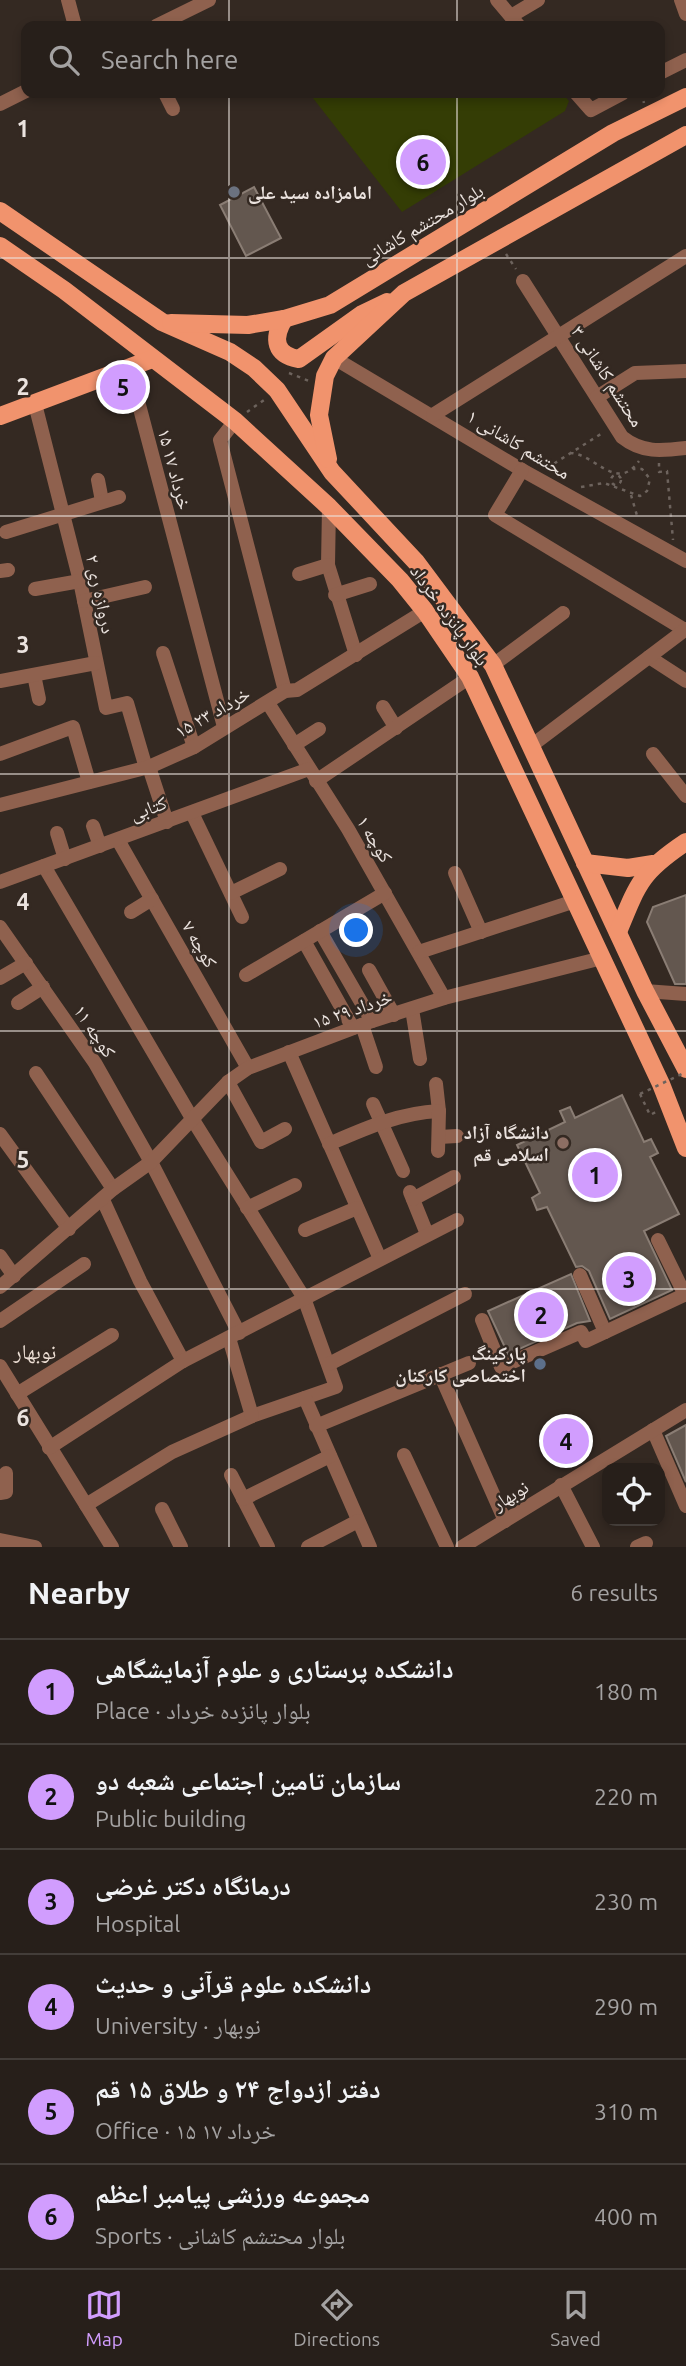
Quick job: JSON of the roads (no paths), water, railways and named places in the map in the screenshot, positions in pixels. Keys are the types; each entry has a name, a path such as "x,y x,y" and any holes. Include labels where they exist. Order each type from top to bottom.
{"main road":[{"name":"بلوار محتشم کاشانی","path":"162,322 248,325 284,319 330,305 613,133 686,97"},
{"path":"284,319 275,333 276,344 288,357 299,359 362,314 499,241 686,135"},
{"name":"بلوار پانزده خرداد","path":"0,211 162,322 230,352 254,368 277,390 332,472 415,562 493,664 645,991 686,1071"},
{"name":"بلوار پانزده خرداد","path":"0,246 64,290 235,421 329,507 400,580 425,611 470,677 661,1084 684,1141"},
{"path":"332,472 318,415 322,386 334,358 404,293"},
{"path":"0,416 152,359"},
{"path":"618,932 636,888 653,864 686,842"},
{"path":"585,863 628,868 653,864"}],"street":[{"path":"68,0 74,21"},
{"path":"166,21 209,0"},
{"path":"497,0 515,21 538,0"},
{"path":"681,0 686,14"},
{"path":"665,71 686,60"},
{"path":"0,104 21,94"},
{"path":"168,98 173,109"},
{"path":"580,98 591,110 614,98"},
{"path":"433,415 686,256"},
{"name":"محتشم کاشانی ۳","path":"523,281 622,437 634,447 654,452 686,448"},
{"name":"محتشم کاشانی ۱","path":"334,358 433,415 522,471 686,561"},
{"name":"۱۵ خرداد ۱۷","path":"129,367 224,727"},
{"path":"597,397 635,373 686,371"},
{"name":"دروازه ری ۲","path":"34,404 80,581 106,708 127,703 147,767"},
{"path":"235,421 220,440 285,691"},
{"path":"522,471 495,515 685,629 531,746"},
{"path":"98,480 102,501"},
{"path":"6,532 119,496"},
{"path":"329,507 328,565 335,596 356,655"},
{"path":"667,551 686,550"},
{"path":"299,574 328,565"},
{"path":"35,589 80,581"},
{"path":"335,596 370,584"},
{"path":"84,601 145,587"},
{"name":"۱۵ خرداد ۲۳","path":"0,805 147,767 194,747 285,691 297,690 425,611"},
{"path":"493,664 563,613"},
{"path":"163,653 194,747"},
{"path":"649,657 686,681"},
{"path":"0,681 96,663"},
{"path":"34,675 39,699"},
{"name":"کتابی","path":"0,882 192,813 313,775 396,728 470,677"},
{"name":"کوچه ۱","path":"268,703 385,893 444,999"},
{"path":"383,707 396,728"},
{"path":"0,754 73,727 89,782"},
{"path":"294,745 318,729"},
{"path":"653,754 686,796"},
{"path":"147,767 167,822"},
{"path":"192,813 242,917"},
{"path":"93,826 100,846"},
{"path":"57,833 65,859"},
{"name":"کوچه ۷","path":"118,840 248,1068"},
{"path":"44,866 194,1120 304,1298 336,1387 252,1416 173,1452 86,1506"},
{"path":"231,893 280,869"},
{"path":"455,873 481,932"},
{"path":"246,975 385,893"},
{"path":"131,912 152,899"},
{"path":"419,953 575,901"},
{"path":"4,938 21,929"},
{"path":"320,931 362,1025 376,1067"},
{"name":"کوچه ۱۱","path":"4,938 26,963 95,1063 151,1162 234,1335 252,1416"},
{"path":"304,941 362,1025"},
{"name":"۱۵ خرداد ۲۹","path":"0,1287 151,1162 228,1082 248,1068 362,1025 444,999 602,958"},
{"path":"0,978 26,963"},
{"path":"369,970 394,1015"},
{"path":"18,1003 43,987"},
{"path":"645,991 686,994"},
{"path":"412,1009 420,1059"},
{"path":"289,1052 380,1259"},
{"path":"36,1073 108,1195 140,1281 183,1361"},
{"path":"228,1082 261,1142 285,1129"},
{"path":"436,1084 439,1144 457,1136"},
{"path":"373,1104 403,1171"},
{"path":"329,1144 379,1122 414,1112 439,1111"},
{"path":"0,1135 69,1229"},
{"path":"427,1234 412,1195 454,1177"},
{"path":"247,1208 295,1185"},
{"path":"305,1230 357,1208"},
{"path":"49,1448 183,1361 457,1220"},
{"path":"482,1320 501,1367 581,1332 586,1341 685,1295 658,1240"},
{"path":"0,1256 14,1276"},
{"path":"0,1321 83,1264"},
{"path":"580,1275 605,1332"},
{"path":"329,1364 465,1294"},
{"path":"17,1394 112,1335"},
{"path":"316,1426 469,1363"},
{"path":"0,1366 113,1547"},
{"path":"440,1374 505,1521"},
{"path":"305,1398 370,1547"},
{"name":"نوبهار","path":"462,1547 480,1542 505,1521 561,1485 686,1410"},
{"path":"653,1430 686,1506"},
{"path":"404,1455 447,1547"},
{"path":"243,1499 330,1456"},
{"path":"0,1493 6,1492 6,1473"},
{"path":"231,1475 268,1547"},
{"path":"561,1485 593,1547"},
{"path":"162,1509 181,1547"},
{"path":"308,1547 358,1521"},
{"path":"0,1540 29,1546"}],"place":[{"name":"مجموعه ورزشی پیامبر اعظم","path":"423,162"},
{"name":"امامزاده سید علی","path":"234,192"},
{"name":"دفتر ازدواج ۲۴ و طلاق ۱۵ قم","path":"123,387"},
{"name":"دانشگاه آزاد اسلامی قم","path":"563,1143"},
{"name":"دانشکده پرستاری و علوم آزمایشگاهی","path":"595,1175"},
{"name":"درمانگاه دکتر غرضی","path":"629,1279"},
{"name":"سازمان تامین اجتماعی شعبه دو","path":"541,1315"},
{"name":"پارکینگ اختصاصی کارکنان","path":"540,1364"},
{"name":"دانشکده علوم قرآنی و حدیث","path":"566,1441"}],"district":[{"name":"نوبهار","path":"35,1352"}]}
